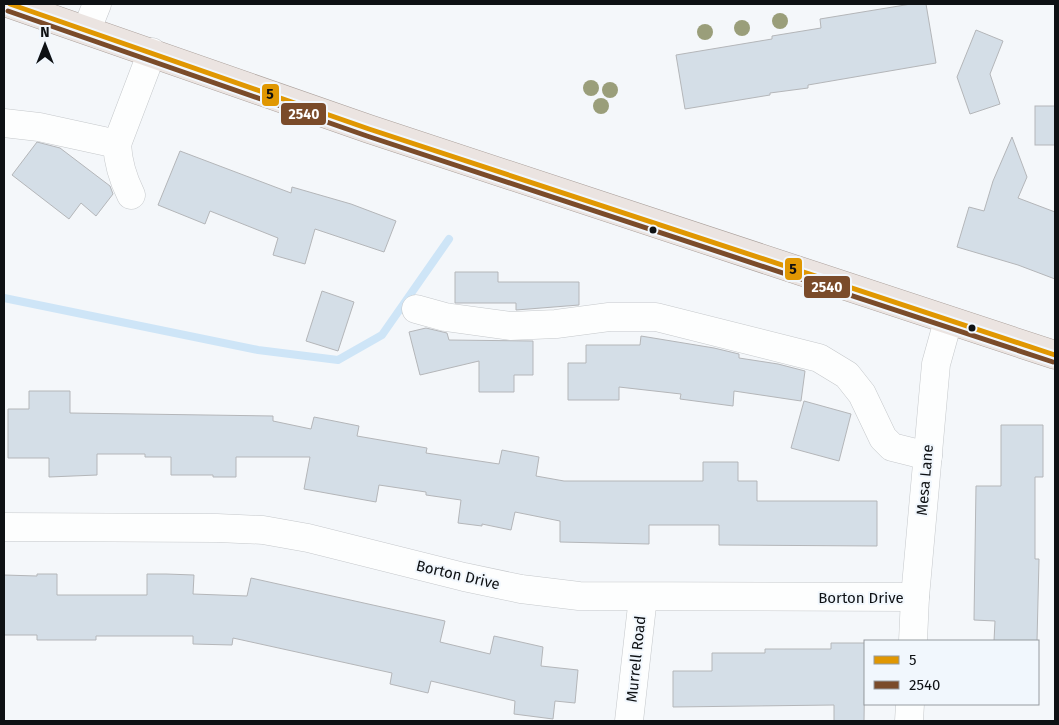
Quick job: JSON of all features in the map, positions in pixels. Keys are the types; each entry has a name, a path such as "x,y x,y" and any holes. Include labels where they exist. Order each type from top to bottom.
{"main road":[{"path":"10,4 87,29 369,129 1055,355"}],"street":[{"path":"87,29 97,4"},
{"path":"131,195 122,178 118,162 117,144 152,52"},
{"path":"4,123 39,127 117,144"},
{"path":"416,309 445,317 510,326 556,324 608,317 656,317 819,358 847,374 862,394 883,438 892,447 928,456"},
{"name":"Mesa Lane","path":"913,640 914,597 936,364 948,321"},
{"name":"Borton Drive","path":"4,527 263,530 308,538 464,577 521,589 580,596 914,597"},
{"name":"Murrell Road","path":"629,721 643,597"},
{"path":"909,721 910,705"}],"building":[{"path":"911,4 926,4 936,63 808,85 808,88 770,93 770,95 685,109 676,55 772,39 772,36 821,28 820,19"},
{"path":"976,30 1003,41 990,74 1000,104 970,114 957,77"},
{"path":"1035,106 1055,106 1055,145 1035,145"},
{"path":"1012,137 1027,177 1018,198 1055,212 1055,279 1018,265 957,247 969,207 984,211 993,181"},
{"path":"37,142 60,148 110,186 113,194 96,216 81,203 69,219 12,175"},
{"path":"180,151 291,193 292,187 351,204 396,221 384,252 315,229 305,264 273,255 278,238 210,211 205,224 158,205"},
{"path":"455,272 498,272 498,282 579,282 579,305 516,310 516,303 455,303"},
{"path":"322,291 354,302 338,351 306,341"},
{"path":"426,328 447,333 449,340 533,341 533,375 514,375 514,392 479,392 479,361 420,375 409,332"},
{"path":"641,336 714,348 739,354 739,358 778,364 805,371 801,401 734,391 733,406 680,399 681,394 619,387 619,400 568,400 568,363 586,363 586,345 640,345"},
{"path":"29,391 70,391 70,413 273,416 273,421 311,429 314,417 359,426 357,436 427,448 426,453 499,464 502,450 539,457 536,476 564,481 703,481 703,462 738,462 738,481 757,481 757,501 877,501 877,546 719,545 719,525 649,525 649,544 560,542 560,521 515,512 511,530 482,524 482,526 458,523 461,500 426,495 426,492 379,485 376,502 304,489 310,457 236,457 236,477 213,477 213,475 171,475 171,457 145,457 145,454 97,454 97,475 49,477 49,458 8,458 8,409 29,409"},
{"path":"804,401 851,414 839,461 791,448"},
{"path":"1001,425 1043,425 1043,477 1035,477 1035,559 1039,559 1037,640 994,640 995,621 974,620 976,486 1001,486"},
{"path":"37,574 57,574 57,595 147,595 147,574 166,574 194,575 193,594 247,596 251,578 445,621 440,642 490,654 494,636 543,647 541,666 578,670 575,703 555,701 553,719 514,714 515,701 431,681 428,693 390,684 392,673 233,638 232,645 193,644 193,636 96,636 96,640 37,640 37,635 4,635 4,575 37,576"},
{"path":"831,643 864,643 864,721 834,721 834,705 673,707 673,671 712,671 712,653 765,653 765,649 831,649"}],"waterway":[{"path":"4,298 258,350 338,360 382,335 449,239"}],"transit line":[{"name":"5","path":"10,4 369,129 1055,355"},
{"name":"2540","path":"8,11 367,136 1053,362"}]}
